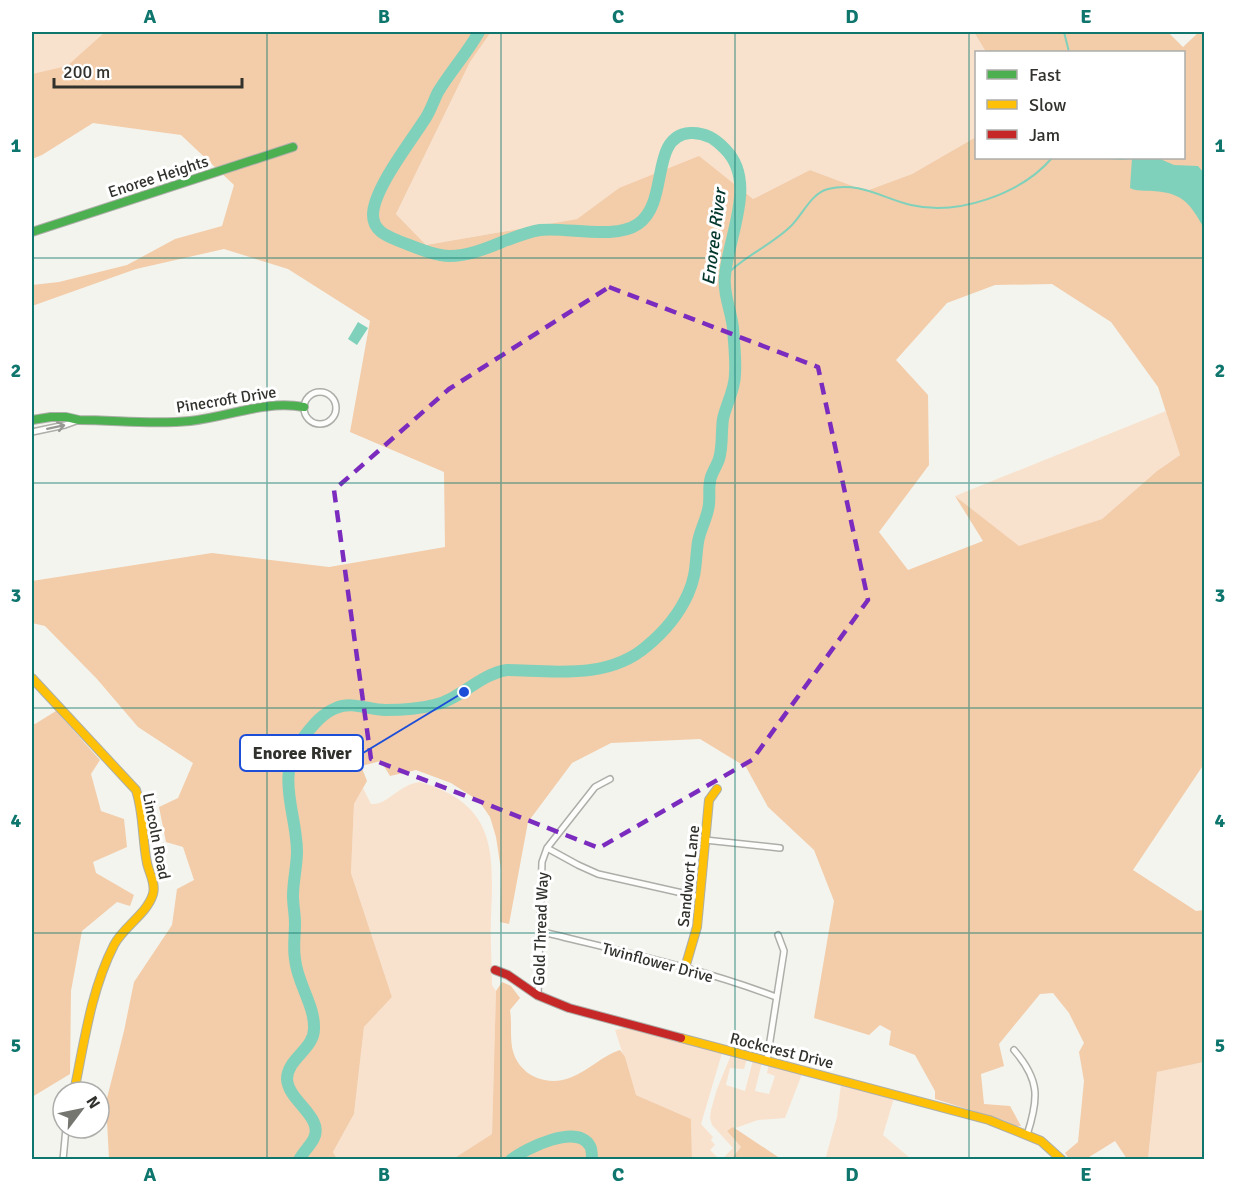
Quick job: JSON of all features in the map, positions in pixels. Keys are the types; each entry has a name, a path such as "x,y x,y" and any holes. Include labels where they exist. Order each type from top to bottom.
{"street":[{"name":"Enoree Heights","path":"32,231 293,147"},
{"path":"321,392 333,400 336,410 332,419 318,424 309,420 304,407 308,397 321,392"},
{"name":"Pinecroft Drive","path":"32,420 66,417 79,420 175,422 204,419 278,404 290,403 304,407"},
{"name":"Pinecroft Drive","path":"32,432 79,420"},
{"name":"Lincoln Road","path":"32,678 134,786 140,802 146,856 154,889 150,901 118,938 111,952 90,1010 76,1080"},
{"name":"Gold Thread Way","path":"538,996 542,862 547,848 595,787 610,779"},
{"name":"Sandwort Lane","path":"686,968 697,927 709,800 717,789"},
{"path":"705,840 780,848"},
{"path":"547,848 598,874 700,897"},
{"name":"Twinflower Drive","path":"539,931 686,968 741,984 776,998"},
{"path":"767,1060 783,951 778,935"},
{"name":"Rockcrest Drive","path":"495,970 508,975 538,996 569,1008 989,1120 1047,1145 1062,1160"},
{"path":"1014,1050 1027,1065 1035,1093 1033,1117 1027,1135"},
{"path":"63,1160 65,1140"}],"highlighted area":[{"path":"609,287 818,367 868,600 752,760 599,848 371,759 334,490 449,389"}],"shaded area":[{"path":"32,32 105,32 67,67 32,74"},
{"path":"105,32 491,32 470,62 396,214 426,245 577,219 619,188 699,156 753,199 810,170 866,191 912,174 975,138 975,159 1185,159 1185,51 985,51 974,32 1168,32 1183,47 1199,32 1204,32 1204,105 1202,108 1204,115 1204,764 1133,870 1196,911 1204,910 1204,1062 1157,1072 1148,1159 1127,1159 1115,1141 1086,1159 1069,1159 1065,1153 1078,1142 1084,1081 1079,1052 1084,1043 1069,1013 1053,993 1040,994 999,1044 1004,1066 981,1074 984,1104 1010,1106 1021,1126 935,1099 935,1091 915,1055 889,1045 891,1031 880,1025 869,1035 814,1018 834,901 814,850 768,807 746,767 700,739 611,743 572,763 528,822 509,924 500,922 501,870 496,837 490,817 479,801 451,783 416,770 390,776 381,761 361,766 367,781 354,804 351,873 392,997 364,1027 354,1114 333,1152 337,1159 109,1159 111,1082 134,982 172,925 177,889 194,880 183,847 166,842 159,807 178,798 193,763 138,727 97,679 45,626 32,623 32,581 212,553 329,567 445,547 444,472 350,432 370,321 288,269 224,249 136,269 32,306 32,285 59,282 127,265 175,239 222,226 234,185 181,135 93,123 32,159 32,74 67,66","holes":["1052,284 1111,322 1158,387 1180,455 1157,471 1102,519 1019,546 955,496 983,541 908,570 879,532 929,465 928,395 896,360 947,303 995,285"]},
{"path":"491,32 974,32 985,51 975,51 975,138 912,174 866,191 810,170 753,199 619,188 577,219 426,245 396,214 470,62"},
{"path":"1132,159 1160,159 1174,165 1198,166 1204,173 1204,228 1190,206 1179,197 1164,192 1130,188"},
{"path":"358,322 368,328 357,345 348,339"},
{"path":"1166,411 1180,455 1157,471 1102,519 1019,547 955,496"},
{"path":"56,711 100,760 91,774 101,811 124,819 127,847 93,862 96,873 134,895 130,906 117,902 82,931 71,991 70,1074 60,1080 51,1080 51,1086 32,1097 32,723 35,724"},
{"path":"420,782 445,791 463,803 476,816 485,832 490,850 492,985 496,991 492,1134 453,1159 337,1159 333,1152 354,1114 364,1027 392,997 351,873 354,804 363,788 371,804 383,801 405,787"},
{"path":"502,982 511,986 520,998 510,1010 511,1042 515,1057 526,1072 543,1080 562,1080 578,1074 620,1050 625,1057 636,1095 691,1119 692,1159 453,1159 492,1134 496,991"},
{"path":"628,1027 722,1053 701,1124 713,1137 711,1140 715,1145 710,1150 719,1159 692,1159 691,1119 636,1095 615,1030"},
{"path":"731,1055 747,1059 744,1069 730,1068 726,1085 745,1091 753,1060 762,1062 755,1091 769,1094 775,1076 767,1073 769,1063 802,1074 785,1118 758,1120 727,1131 741,1147 731,1159 722,1159 733,1148 712,1125 710,1118 717,1089"},
{"path":"1204,1062 1204,1159 1148,1160 1157,1072"},
{"path":"841,1084 894,1098 883,1135 911,1159 825,1160 837,1117"},
{"path":"733,1127 781,1159 731,1159 741,1147 727,1131"}],"waterway":[{"name":"Enoree River","path":"299,1160 313,1141 316,1130 310,1116 293,1095 287,1079 291,1066 310,1042 314,1029 312,1011 296,968 294,955 293,896 297,851 288,777 296,749 319,719 331,710 342,706 379,710 428,706 453,698 497,672 507,670 562,672 598,669 632,657 647,646 676,616 691,587 699,537 708,509 710,480 720,454 723,419 735,380 733,328 725,283 727,260 738,210 739,177 735,162 718,142 709,137 690,133 677,137 669,145 654,201 648,214 638,224 628,229 604,232 540,230 473,253 450,256 418,248 390,237 375,225 373,215 375,205 385,180 430,111 438,92 479,32"},
{"path":"1064,32 1069,51"},
{"path":"725,276 782,234 822,191 850,187 870,191 911,205 929,208 948,207 988,199 1006,192 1039,171 1051,159"},
{"name":"Enoree River","path":"511,1160 539,1144 563,1137 583,1140 592,1150 592,1160"}],"traffic: fast":[{"path":"32,232 293,147"},
{"path":"32,420 66,417 79,420 176,422 204,419 261,407 289,405 304,407"}],"traffic: slow":[{"path":"32,678 136,790 147,863 154,886 146,908 118,938 106,962 89,1017 76,1080"},
{"path":"685,968 697,927 709,800 717,789"},
{"path":"681,1038 989,1120 1041,1141 1062,1160"}],"traffic: jam":[{"path":"495,970 508,975 537,995 569,1008 681,1038"}],"place":[{"name":"Enoree River","path":"464,692"}]}
